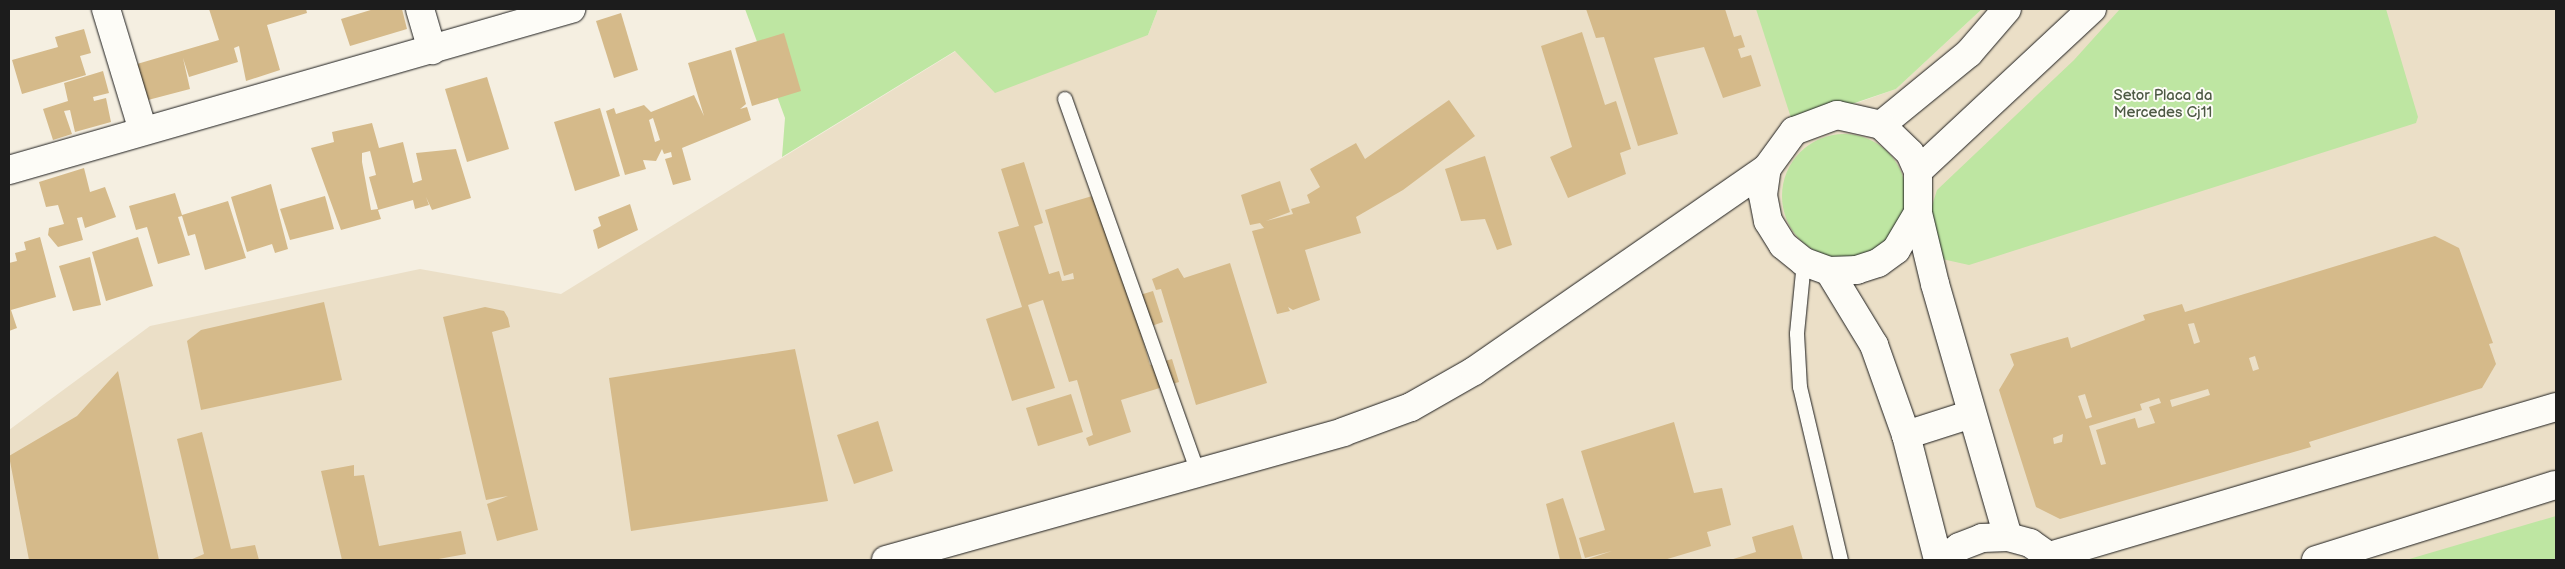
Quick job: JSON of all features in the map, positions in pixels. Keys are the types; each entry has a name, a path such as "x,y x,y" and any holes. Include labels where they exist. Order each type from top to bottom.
{"street":[{"path":"106,9 143,131"},
{"path":"420,9 432,50"},
{"path":"9,170 571,9"},
{"path":"1881,125 1969,53 2007,9"},
{"path":"1918,171 2092,9"},
{"path":"1918,213 1896,250 1878,263 1857,270 1829,271 1804,262 1782,245 1768,221 1763,195 1768,168 1784,142 1814,120 1859,117 1881,125 1901,142 1918,171 1918,213 1972,414 2008,537"},
{"path":"886,560 1343,432 1412,407 1474,371 1768,168"},
{"path":"1829,271 1874,345 1906,435 1938,560"},
{"path":"1942,560 1959,547 1982,538 2008,537 2030,544 2052,558 2556,407"},
{"path":"1906,435 1972,414"},
{"path":"2316,560 2556,485"}],"lane":[{"path":"1065,99 1198,473"},
{"path":"1804,262 1797,334 1800,386 1841,560"}],"shaded area":[{"path":"1158,9 1758,9 1798,124 1896,89 1982,9 2556,9 2556,560 9,560 9,430 150,326 420,269 561,294 956,51 1148,35"}],"green space":[{"path":"745,9 1158,9 1148,35 995,93 955,51 782,157 785,118"},
{"path":"1756,9 1982,9 1896,89 1793,124"},
{"name":"Setor Placa da Mercedes Cj11","path":"2120,9 2386,9 2418,117 2416,123 1969,265 1942,259 1931,209 1937,190 2074,60"},
{"path":"1844,134 1868,139 1879,144 1888,152 1896,161 1901,172 1906,196 1901,220 1896,231 1888,240 1879,248 1868,253 1844,258 1820,253 1809,248 1800,240 1792,231 1787,220 1782,196 1787,172 1792,161 1800,152 1809,144 1820,139"},
{"path":"2556,516 2556,560 2406,560"}],"building":[{"path":"209,9 306,9 307,13 267,25 280,70 246,81 239,46 234,48 238,62 189,77 183,58 190,89 148,100 137,64 219,40"},
{"path":"374,9 402,9 407,29 350,46 341,19"},
{"path":"1586,9 1725,9 1734,37 1741,35 1745,47 1738,49 1741,58 1751,55 1761,86 1723,98 1704,47 1654,58 1678,134 1638,146 1604,37 1596,38"},
{"path":"621,13 638,70 614,78 596,21"},
{"path":"84,29 91,53 80,56 86,75 22,94 12,60 58,47 55,37"},
{"path":"1582,32 1605,105 1616,101 1631,149 1620,153 1626,174 1568,198 1550,157 1572,147 1541,46"},
{"path":"784,33 801,91 752,106 735,48"},
{"path":"731,50 746,104 740,109 747,107 751,120 682,148 691,180 673,185 665,159 672,157 671,152 664,154 662,149 656,161 643,160 646,169 625,175 606,111 614,108 616,114 644,105 651,112 694,95 704,116 688,63","holes":["653,118 660,140 655,142 649,120"]},
{"path":"103,71 109,93 93,97 94,101 106,98 111,122 75,132 70,110 64,111 72,134 53,140 43,109 68,101 64,83"},
{"path":"487,77 509,149 467,162 445,89"},
{"path":"1449,100 1475,136 1403,190 1356,217 1361,233 1305,250 1320,300 1293,310 1288,307 1290,311 1277,314 1252,231 1264,228 1260,223 1250,225 1241,195 1280,181 1290,212 1266,221 1293,214 1291,209 1310,203 1307,195 1320,187 1310,169 1356,143 1365,159"},
{"path":"600,108 620,176 575,191 554,122"},
{"path":"372,123 379,148 403,142 413,183 422,180 416,153 456,149 471,198 432,210 426,197 429,205 415,209 413,200 378,210 381,219 341,230 311,148 334,142 332,132","holes":["370,151 376,175 369,177 378,209 371,210 362,153"]},
{"path":"1485,156 1512,245 1497,250 1485,219 1461,221 1445,169"},
{"path":"1024,162 1043,223 1034,226 1049,274 1059,271 1062,281 1074,279 1073,273 1064,276 1045,210 1099,194 1130,298 1153,291 1163,322 1140,330 1150,365 1172,359 1179,382 1121,400 1131,432 1089,446 1086,438 1093,435 1077,380 1069,382 1043,300 1028,305 1055,388 1012,401 986,319 1022,307 998,232 1019,226 1001,169"},
{"path":"84,168 90,192 105,187 116,217 85,228 82,217 77,218 83,240 58,247 48,235 49,228 64,224 58,205 46,207 39,182"},
{"path":"271,184 288,249 275,253 272,244 247,252 231,197"},
{"path":"175,193 182,215 228,201 246,258 205,270 195,234 188,236 182,216 178,217 190,255 158,264 147,227 136,230 129,206"},
{"path":"325,196 334,229 290,240 280,209"},
{"path":"630,204 638,230 598,249 593,230 601,226 598,217"},
{"path":"2435,236 2459,248 2493,343 2489,344 2496,364 2482,388 2309,442 2311,447 2060,519 2036,507 1999,390 2014,365 2010,354 2068,337 2071,348 2145,320 2143,315 2182,304 2185,312","holes":["2194,323 2200,342 2194,344 2188,324","2255,356 2259,369 2253,371 2249,358","2208,389 2210,395 2172,407 2170,400","2085,394 2092,417 2086,419 2078,396","2159,398 2161,403 2149,407 2155,423 2138,428 2135,418 2096,430 2106,464 2101,465 2089,426 2142,410 2140,404","2063,434 2062,442 2054,444 2053,438"]},
{"path":"40,237 56,297 11,310 17,328 9,331 9,263 17,261 15,253 26,250 24,242"},
{"path":"138,237 153,286 106,301 92,252"},
{"path":"90,257 101,305 73,311 59,266"},
{"path":"1230,263 1267,383 1196,405 1161,289 1156,290 1152,279 1178,268 1184,278"},
{"path":"324,302 342,380 201,410 187,341 201,330"},
{"path":"485,307 504,311 508,318 510,327 492,332 538,530 497,541 487,504 508,496 486,500 443,317"},
{"path":"795,349 828,501 631,531 609,378"},
{"path":"118,371 159,560 29,560 9,456 77,416"},
{"path":"1071,394 1083,432 1038,446 1026,408"},
{"path":"878,421 893,471 854,484 837,435"},
{"path":"1674,422 1694,493 1722,488 1731,525 1707,532 1711,546 1664,560 1585,560 1612,551 1585,558 1579,538 1605,530 1581,451"},
{"path":"202,432 231,549 255,545 259,560 190,560 204,554 177,439"},
{"path":"354,465 354,476 364,475 379,546 461,531 466,554 433,560 342,560 321,471"},
{"path":"1563,498 1582,560 1560,560 1546,504"},
{"path":"1793,525 1803,560 1730,560 1756,552 1752,537"}]}
